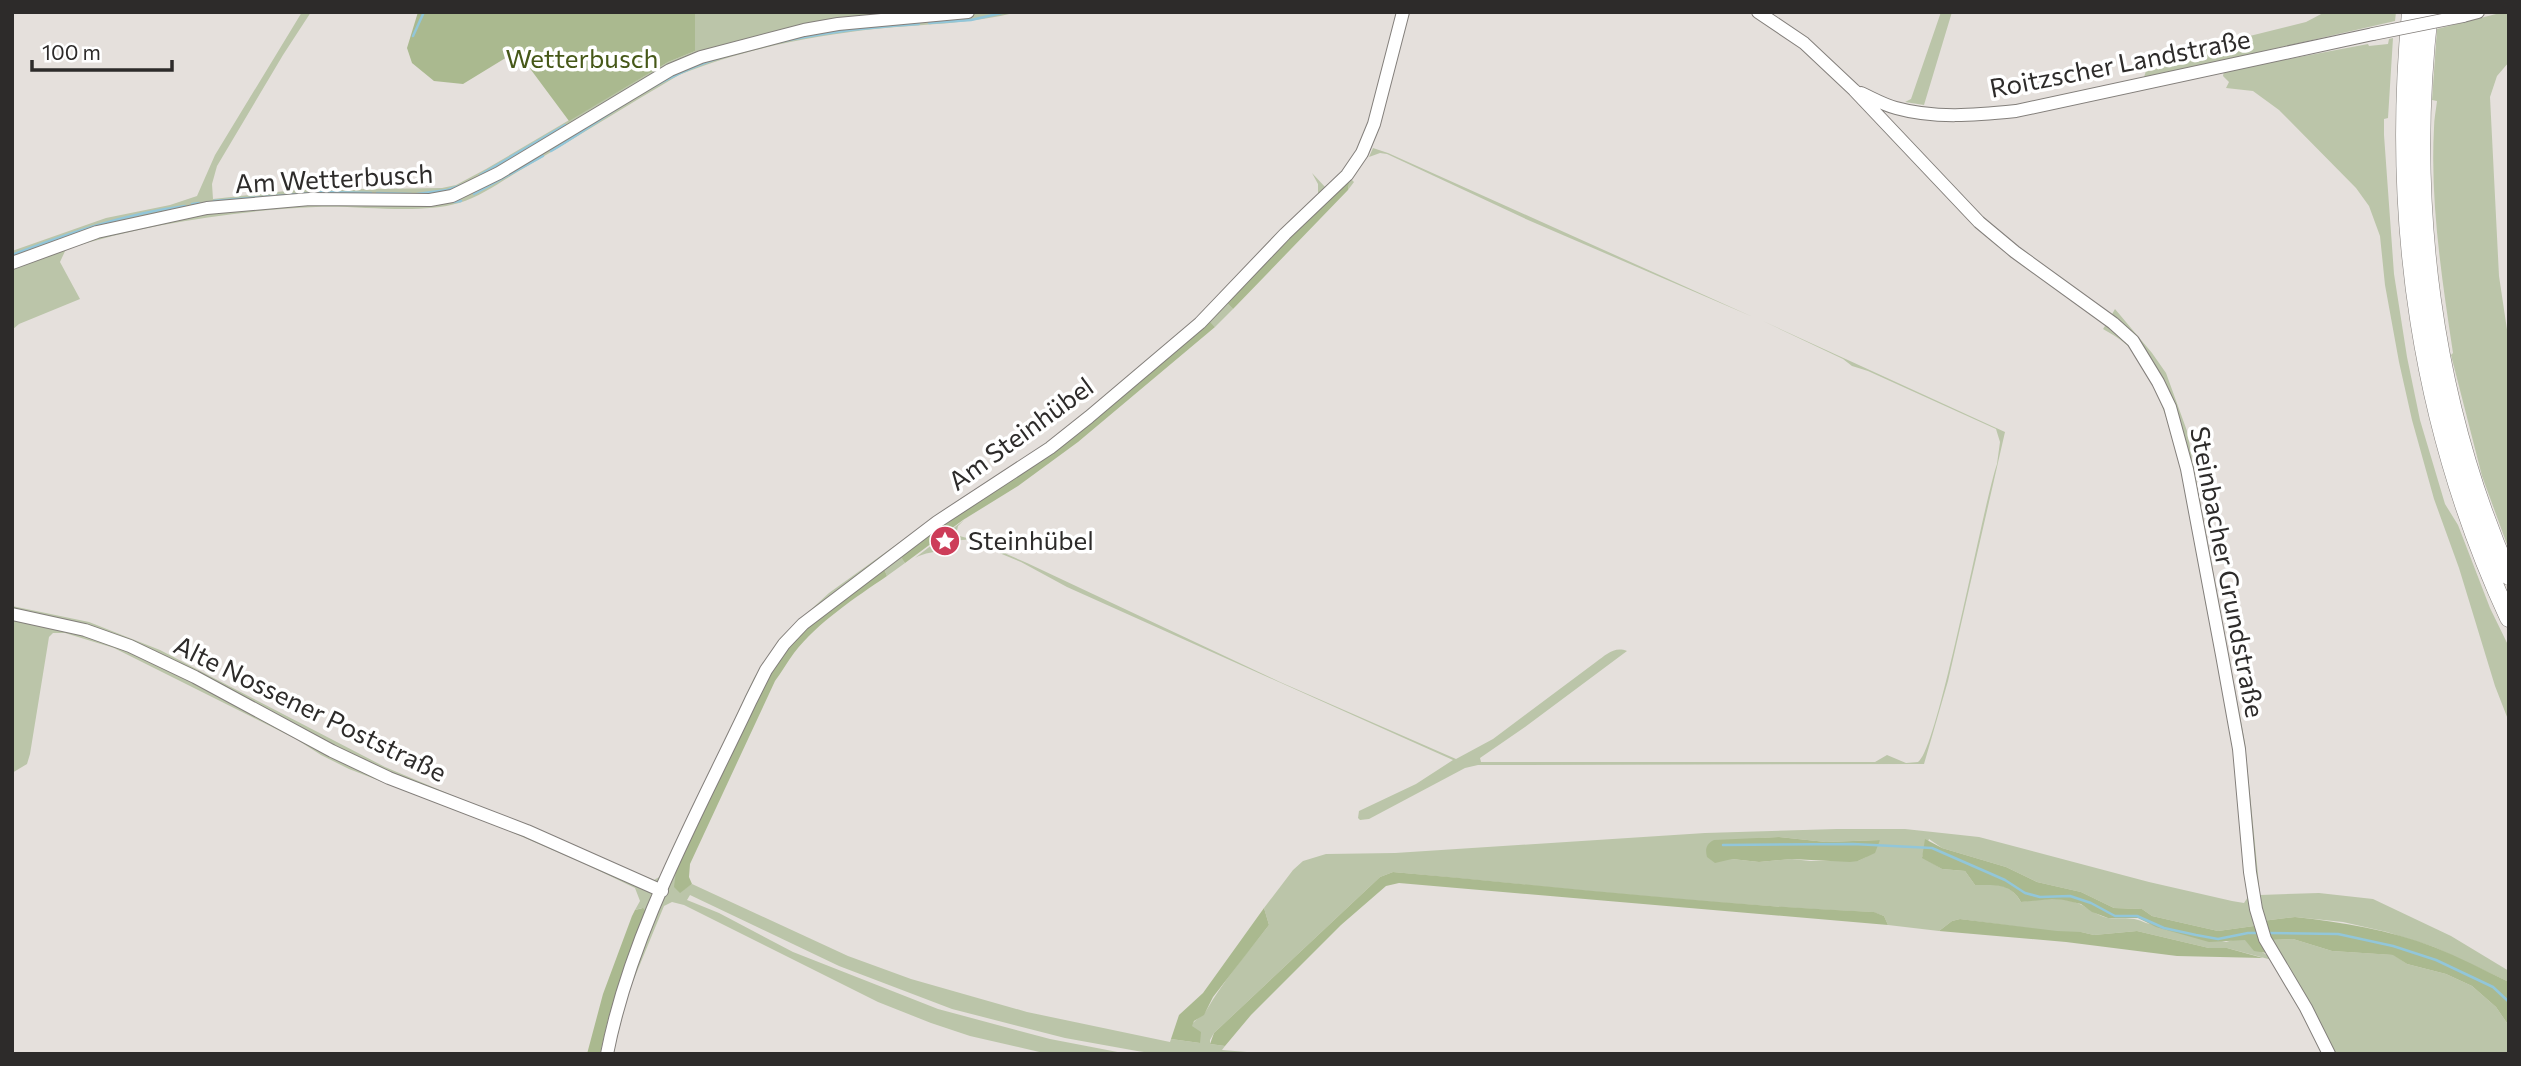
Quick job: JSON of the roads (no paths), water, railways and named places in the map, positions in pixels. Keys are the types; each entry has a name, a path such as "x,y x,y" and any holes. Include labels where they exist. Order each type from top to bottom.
{"highway":[{"path":"2411,12 2405,95 2405,196 2417,316 2440,426 2458,488 2481,553 2509,618"},
{"path":"2429,12 2421,186 2429,277 2441,351 2457,423 2474,482 2509,576"}],"street":[{"name":"Am Wetterbusch","path":"12,263 58,244 128,224 207,208 310,199 430,200 452,196 499,173 670,70 701,57 804,30 838,24 968,12"},
{"name":"Am Steinhübel","path":"607,1054 620,999 662,891 756,690 784,644 822,607 937,522 1050,449 1089,417 1200,323 1285,234 1347,175 1362,153 1374,124 1403,12"},
{"name":"Steinbacher Grundstraße","path":"1758,12 1804,43 1854,90 1979,222 2133,341 2158,382 2170,407 2184,458 2222,655 2239,749 2250,872 2263,934 2329,1054"},
{"name":"Roitzscher Landstraße","path":"1854,90 1894,108 1926,114 1967,116 2016,111 2478,12"},
{"path":"1886,124 1894,108"},
{"name":"Alte Nossener Poststraße","path":"12,614 85,630 130,646 389,778 527,831 662,891"}],"waterway":[{"path":"413,36 424,12"},
{"path":"929,23 971,20 1006,12"},
{"path":"551,151 642,93 701,64 794,39 859,29 919,24"},
{"path":"480,175 565,125"},
{"path":"474,194 543,156"},
{"path":"417,194 462,185"},
{"path":"214,201 324,192 371,193"},
{"path":"377,193 411,194"},
{"path":"453,202 461,201"},
{"path":"192,204 199,203"},
{"path":"12,255 97,225 185,206"},
{"path":"1723,845 1853,844 1932,848 2005,880 2025,893 2040,897 2070,896 2091,903 2115,916 2137,916 2164,928 2218,939 2260,933"},
{"path":"2266,933 2338,934 2393,946 2436,960 2493,987 2509,1002"}],"place":[{"name":"Steinhübel","path":"945,541"}],"park label":[{"name":"Wetterbusch","path":"582,59"}]}
